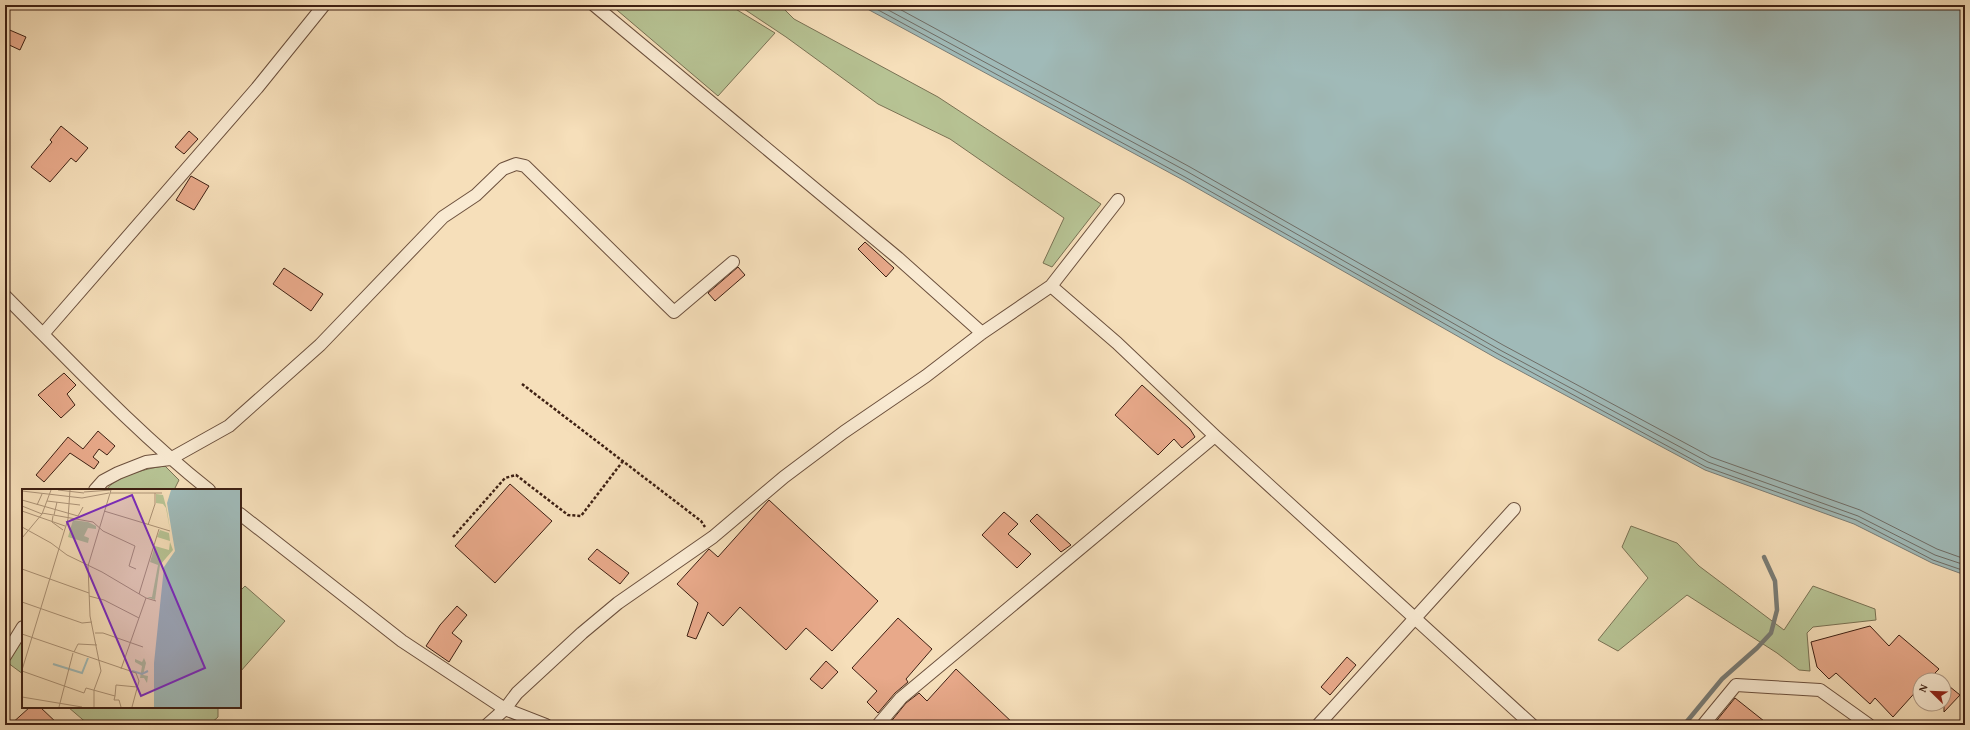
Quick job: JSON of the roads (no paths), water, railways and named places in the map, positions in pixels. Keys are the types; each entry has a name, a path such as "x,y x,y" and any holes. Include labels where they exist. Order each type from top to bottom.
{"street":[{"path":"43,334 257,88 324,5"},
{"path":"594,5 898,258 982,333"},
{"path":"96,489 103,481 118,473 146,462 170,459 229,426 320,345 443,217 476,195 503,169 516,164 525,166 674,312 733,262"},
{"path":"487,725 505,710 518,693 588,628 618,603 713,537 784,477 844,432 926,376 982,333 1051,286 1118,200"},
{"path":"1051,286 1117,343 1215,436 1532,725"},
{"path":"5,296 170,459 208,489"},
{"path":"878,725 901,698 1215,436"},
{"path":"1318,725 1514,509"},
{"path":"241,515 402,641 505,710 546,725"},
{"path":"5,656 22,629"},
{"path":"1703,725 1736,685 1820,690 1870,725"}],"water":[{"path":"860,5 1965,5 1965,575 1932,563 1854,524 1705,470 1496,358 1183,180"}],"waterway":[{"path":"1684,725 1722,679 1757,648 1771,633 1777,610 1775,581 1764,557"}]}
